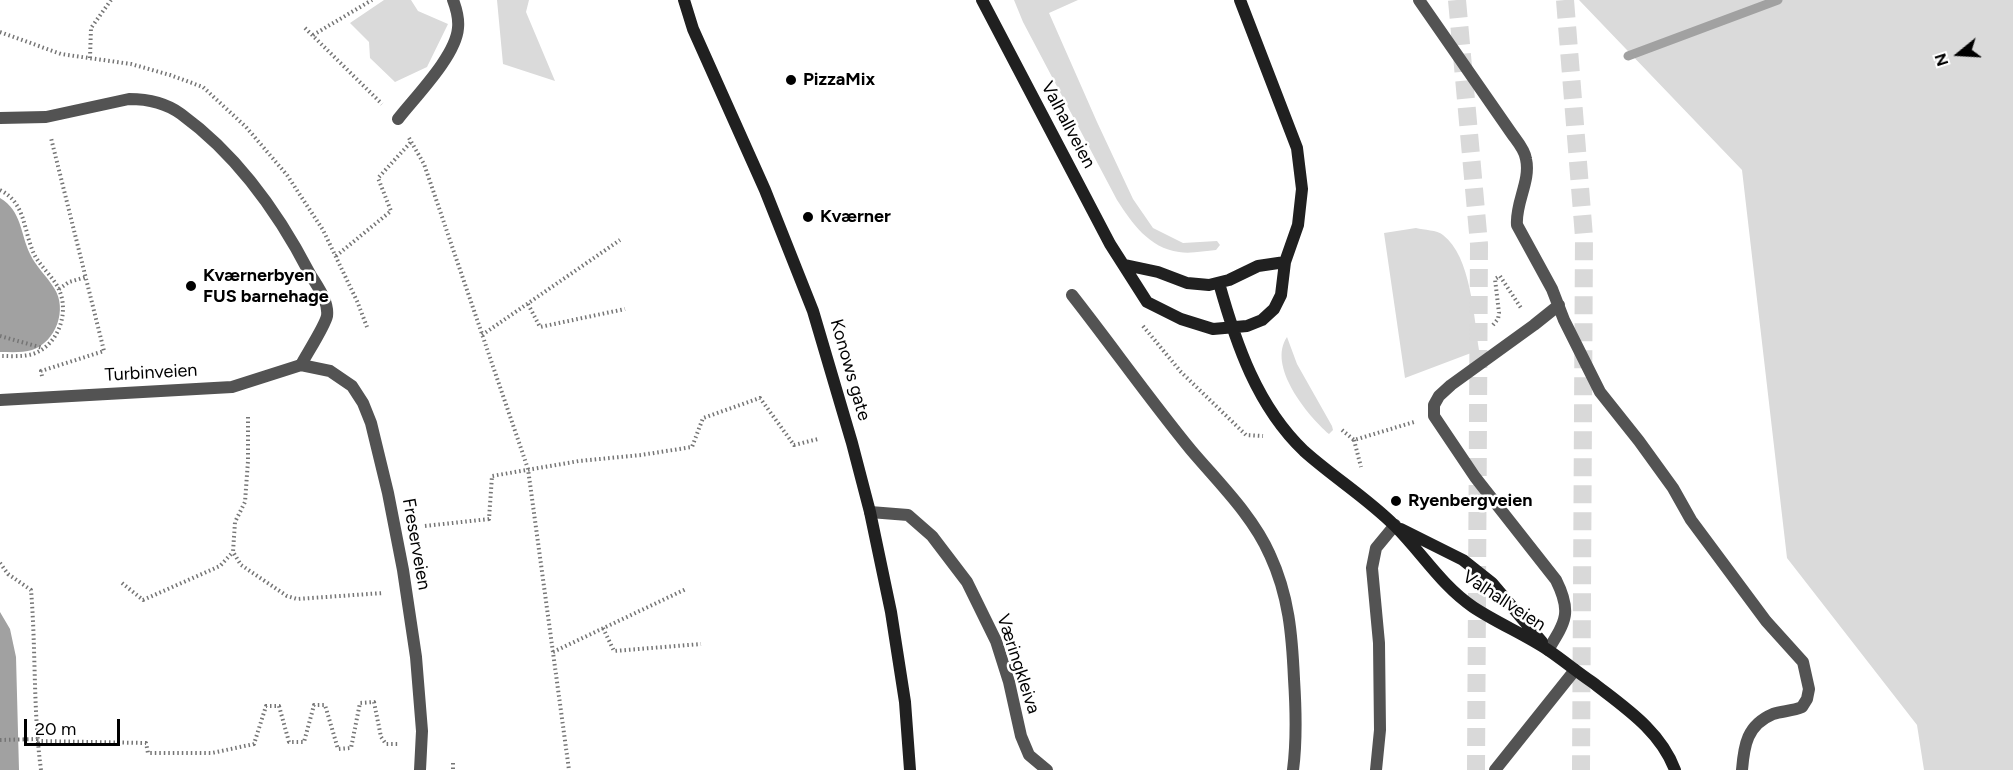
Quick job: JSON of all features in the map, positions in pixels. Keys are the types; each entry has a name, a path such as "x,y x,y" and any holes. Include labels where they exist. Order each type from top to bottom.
{"main road":[{"name":"Konows gate","path":"684,0 693,29 765,190 813,311 852,443 870,512 893,624 905,702 910,770"},
{"name":"Valhallveien","path":"982,0 1110,244 1147,302 1200,326 1213,329 1232,328"},
{"path":"1232,328 1247,326 1262,320 1274,309 1281,295 1285,262 1298,225 1302,189 1297,148 1240,0"},
{"path":"1125,266 1158,272 1187,282 1209,285 1237,277 1258,266 1285,262"},
{"name":"Valhallveien","path":"1219,283 1232,328 1268,407 1291,437 1336,478 1395,525 1446,585 1473,607 1548,650 1633,713 1651,731 1665,750 1675,770"},
{"name":"Valhallveien","path":"1395,525 1463,560 1492,583 1548,650"}],"street":[{"path":"398,118 447,58 455,42 459,28 453,0"},
{"path":"1419,0 1526,157 1527,167 1516,214 1517,225 1552,289 1600,392 1673,488 1691,520 1759,612 1803,662 1809,689 1807,699 1802,707 1775,714 1758,723 1744,747 1742,770"},
{"path":"0,118 46,117 129,99 143,99 162,104 180,113 231,159 274,213 298,250 325,301 327,317 301,365"},
{"path":"1072,295 1246,517 1271,556 1286,596 1292,632 1296,741 1293,770"},
{"path":"1548,650 1565,622 1565,603 1560,587 1475,477 1434,416 1433,410 1439,396 1451,385 1559,305"},
{"name":"Turbinveien","path":"0,400 232,387 301,365"},
{"name":"Freserveien","path":"301,365 330,371 352,386 363,403 371,423 388,493 416,657 422,731 420,770"},
{"name":"Væringkleiva","path":"870,512 908,515 932,536 967,582 996,641 1009,682 1021,736 1029,755 1047,770"},
{"path":"1376,770 1380,730 1379,643 1372,568 1377,548 1395,525"},
{"path":"1495,770 1575,670"}],"path":[{"path":"90,58 91,28 111,0"},
{"path":"313,36 372,0"},
{"path":"305,28 398,118 424,164 528,469 569,770"},
{"path":"46,117 104,351 41,371 46,397"},
{"path":"336,256 391,211 378,178 411,142"},
{"path":"0,190 10,197 20,209 33,251 59,289 63,301 63,318 58,332 44,348 27,355 0,356"},
{"path":"482,335 620,240"},
{"path":"1489,327 1498,319 1495,279 1500,276 1533,326"},
{"path":"59,289 69,282 86,277"},
{"path":"528,304 540,327 625,309"},
{"path":"1141,323 1181,372 1246,435 1291,437"},
{"path":"0,336 44,348"},
{"path":"425,526 489,519 492,476 579,461 641,456 692,447 703,418 760,398 794,445 818,439"},
{"path":"248,417 245,502 235,522 233,552 241,565 286,596 297,599 383,593"},
{"path":"1354,440 1415,422"},
{"path":"1341,430 1354,440 1361,467"},
{"path":"122,583 143,600 220,566 233,552"},
{"path":"0,563 8,574 31,590 35,637 37,740 41,770"},
{"path":"553,652 686,589"},
{"path":"603,628 614,651 701,644"},
{"path":"0,740 146,743 148,753 212,753 254,744 266,706 279,706 289,742 304,742 314,705 325,705 338,749 351,748 360,703 374,702 381,736 386,744 399,744"},
{"path":"453,763 453,770"}],"shaded area":[{"path":"384,0 411,0 418,11 448,24 427,67 395,82 370,58 369,42 350,23"},
{"path":"497,0 529,0 526,12 555,81 503,64"},
{"path":"1014,0 1078,0 1049,13 1133,199 1153,228 1183,243 1217,241 1220,245 1216,250 1188,253 1168,250 1150,240 1135,226 1117,200 1023,22"},
{"path":"1579,0 2013,0 2013,770 1924,770 1917,725 1787,558 1742,170"},
{"path":"0,198 13,209 17,216 30,254 54,288 60,305 57,324 48,340 28,351 0,352"},
{"path":"1416,228 1440,233 1460,257 1470,288 1479,350 1405,378 1384,233"},
{"path":"1287,337 1297,364 1332,426 1333,430 1329,434 1310,415 1292,389 1282,362 1282,349"},
{"path":"0,612 10,629 16,657 19,770 0,770"}],"waterway":[{"path":"1628,56 1778,0"}],"tunnel":[{"path":"1457,0 1479,244 1476,770"},
{"path":"1565,0 1584,237 1581,770"}],"place":[{"name":"PizzaMix","path":"791,80"},
{"name":"Kværner","path":"808,217"},
{"name":"Kværnerbyen FUS barnehage","path":"191,286"},
{"name":"Ryenbergveien","path":"1396,501"}]}
